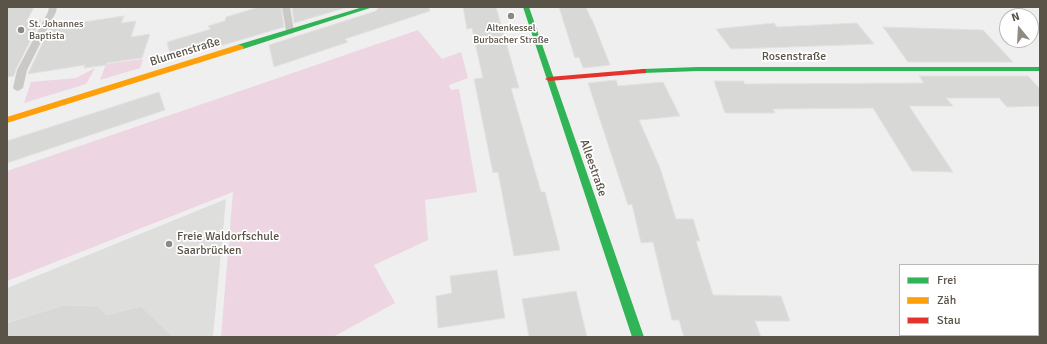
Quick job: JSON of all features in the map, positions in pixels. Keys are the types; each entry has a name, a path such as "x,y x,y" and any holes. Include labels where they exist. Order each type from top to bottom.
{"street":[{"name":"Blumenstraße","path":"7,120 370,7"},
{"name":"Alleestraße","path":"526,7 638,337"},
{"name":"Rosenstraße","path":"549,78 608,73 698,69 1040,69"}],"lane":[{"path":"18,88 22,70 52,12 53,7"},
{"path":"286,7 290,32"}],"shaded area":[{"path":"418,30 442,59 461,52 468,78 449,85 451,90 459,89 477,192 425,200 428,240 374,265 395,303 333,337 221,337 233,192 7,281 7,171"},
{"path":"143,59 140,68 100,80 106,64"},
{"path":"95,68 86,84 24,103 31,82 76,78"},
{"name":"Freie Waldorfschule Saarbrücken","path":"226,199 213,337 7,337 7,288"}],"building":[{"name":"St. Johannes Baptista","path":"7,7 34,7 26,22 41,20 16,69 14,76 7,77"},
{"path":"259,7 281,7 284,27 213,48 170,54 167,42 211,29 208,26 225,21 226,17"},
{"path":"292,7 348,7 294,23"},
{"path":"379,7 429,7 430,11 345,39 348,42 274,67 269,45 376,11"},
{"path":"463,7 496,7 519,88 511,88 541,192 545,192 560,250 514,256 498,172 493,173 474,79 483,78 472,28 467,29"},
{"path":"559,7 586,7 610,65 583,68 579,57 575,58"},
{"path":"124,16 121,23 136,21 131,37 150,34 142,58 107,63 106,65 84,68 85,65 28,74 50,27"},
{"path":"774,23 777,27 857,23 874,44 731,49 716,29"},
{"path":"883,27 983,30 1013,62 908,62"},
{"path":"919,76 1028,76 1040,89 1040,106 1007,107 999,98 946,98 953,106 909,106 953,172 912,171 873,108 773,109 775,113 725,113 714,81 744,81 744,84 924,83"},
{"path":"616,80 618,86 663,82 680,116 639,120 660,168 676,219 693,219 700,241 696,241 713,295 781,296 790,321 755,321 761,337 684,337 679,320 672,320 653,242 641,243 632,204 628,205 588,83"},
{"path":"159,92 165,110 7,163 7,141"},
{"path":"497,270 505,318 438,328 436,296 452,293 450,276"},
{"path":"576,291 587,337 529,337 522,299"},
{"path":"64,305 98,306 106,315 141,306 173,337 7,337 7,323"}],"traffic: fast":[{"path":"240,47 370,7"},
{"path":"526,7 638,337"},
{"path":"643,71 698,69 1040,69"}],"traffic: slow":[{"path":"7,120 240,47"}],"traffic: jam":[{"path":"549,79 643,71"}],"place":[{"name":"Altenkessel Burbacher Straße","path":"511,16"},
{"name":"St. Johannes Baptista","path":"21,30"},
{"name":"Freie Waldorfschule Saarbrücken","path":"169,244"}]}
